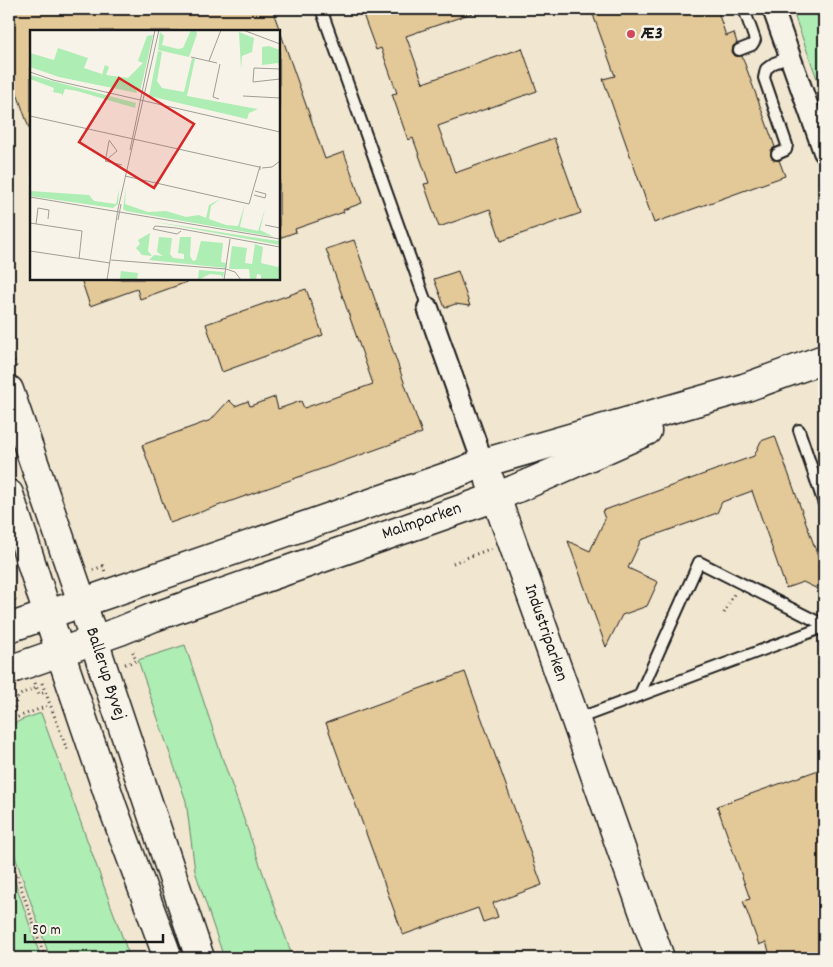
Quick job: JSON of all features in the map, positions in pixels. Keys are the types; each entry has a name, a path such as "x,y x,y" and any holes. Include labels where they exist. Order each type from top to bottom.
{"street":[{"path":"774,9 824,152"},
{"name":"Industriparken","path":"428,308 511,541 522,566 660,958"},
{"name":"Malmparken","path":"9,628 483,463 744,388 824,359"},
{"name":"Malmparken","path":"9,670 496,497 744,388"},
{"name":"Ballerup Byvej","path":"9,390 82,602 200,958"},
{"name":"Ballerup Byvej","path":"9,494 47,614 113,808 168,958"}],"lane":[{"path":"321,9 428,308"},
{"path":"739,50 752,45 756,40 744,9"},
{"path":"777,154 786,150 788,145 764,78 766,70 774,63 790,57"},
{"path":"799,430 824,504"},
{"path":"638,696 699,562 824,626"},
{"path":"575,720 824,626"}],"path":[{"path":"453,563 511,541"},
{"path":"9,581 14,598"},
{"path":"724,613 740,583"},
{"path":"10,720 17,697 23,692 37,687"},
{"path":"10,720 50,705"},
{"path":"9,852 45,958"}],"shaded area":[{"path":"9,9 824,9 824,958 9,958"}],"green space":[{"path":"792,9 824,9 824,98"},
{"path":"185,645 224,763 293,958 224,958 195,871 186,801 138,660"},
{"path":"41,713 130,958 50,958 9,839 9,727 21,720"},
{"path":"9,864 41,958 9,958"}],"building":[{"path":"9,9 272,9 280,30 30,30 29,128 9,70"},
{"path":"361,9 478,9 478,11 406,36 423,83 522,48 537,91 438,126 455,173 554,138 581,213 501,241 490,209 439,227 424,184 429,183 413,138 408,140 392,94 397,93 381,48 376,50"},
{"path":"591,9 717,9 726,36 734,33 737,43 733,46 732,52 735,56 742,56 775,147 771,150 771,156 773,160 779,160 785,176 654,223 603,79 615,76"},
{"path":"280,34 325,159 344,152 362,203 343,210 344,212 295,229 296,232 280,238"},
{"path":"354,240 422,433 170,523 142,445 211,420 229,400 235,406 248,401 250,406 275,397 278,409 301,401 304,408 373,384 326,249"},
{"path":"458,271 470,306 455,304 445,308 434,279"},
{"path":"81,280 190,280 140,299 137,289 90,306"},
{"path":"306,289 323,335 222,372 206,324"},
{"path":"775,436 824,573 824,592 803,582 786,588 752,491 722,502 717,513 641,540 628,568 658,582 647,606 622,615 606,647 568,541 590,551 605,519 602,511 754,456 761,441"},
{"path":"465,672 542,885 493,903 498,917 483,922 478,908 403,935 326,723"},
{"path":"824,768 824,958 771,958 766,942 759,945 743,901 750,899 717,806"}],"place":[{"name":"Æ3","path":"631,34"}]}
